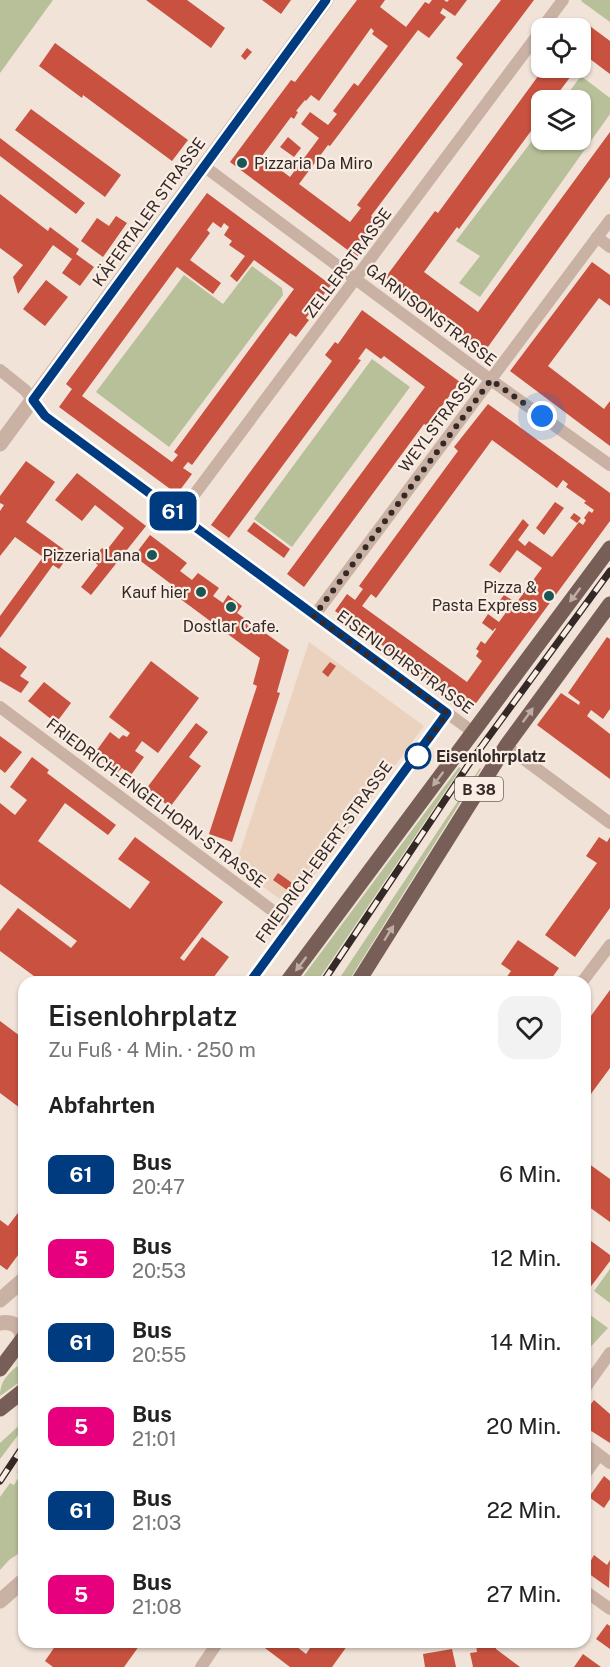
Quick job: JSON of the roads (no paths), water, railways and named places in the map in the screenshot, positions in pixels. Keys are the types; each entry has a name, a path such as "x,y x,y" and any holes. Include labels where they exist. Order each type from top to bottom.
{"main road":[{"name":"B 38","path":"291,976 610,548"},
{"name":"B 38","path":"362,976 506,746 610,604"},
{"path":"0,1369 18,1345"},
{"path":"0,1409 18,1395"}],"street":[{"name":"KÄFERTALER STRASSE","path":"0,444 326,0"},
{"name":"ZELLERSTRASSE","path":"550,18 563,0"},
{"name":"ZELLERSTRASSE","path":"179,516 531,44"},
{"name":"GARNISONSTRASSE","path":"205,167 491,380 610,465"},
{"name":"WEYLSTRASSE","path":"314,616 610,220"},
{"path":"597,237 610,247"},
{"name":"EISENLOHRSTRASSE","path":"0,370 25,390 45,416 473,732"},
{"name":"FRIEDRICH-ENGELHORN-STRASSE","path":"0,707 292,926"},
{"name":"FRIEDRICH-EBERT-STRASSE","path":"254,976 447,713"},
{"path":"506,746 610,823"},
{"path":"587,976 610,945"},
{"path":"0,1300 18,1284"},
{"path":"0,1323 15,1324 18,1328"},
{"path":"591,1380 610,1353"},
{"path":"591,1449 610,1463"},
{"path":"591,1466 599,1455"},
{"path":"0,1601 18,1585"},
{"path":"591,1595 610,1609"},
{"path":"201,1667 214,1648"}],"railway":[{"path":"327,976 471,761 610,571"},
{"path":"0,1481 18,1454"}],"place":[{"name":"Pizzaria Da Miro","path":"242,163"},
{"name":"Pizzeria Lana","path":"152,555"},
{"name":"Kauf hier","path":"201,592"},
{"name":"Pizza & Pasta Express","path":"549,596"},
{"name":"Dostlar Cafe.","path":"231,607"},
{"name":"Eisenlohrplatz","path":"418,756"}]}
